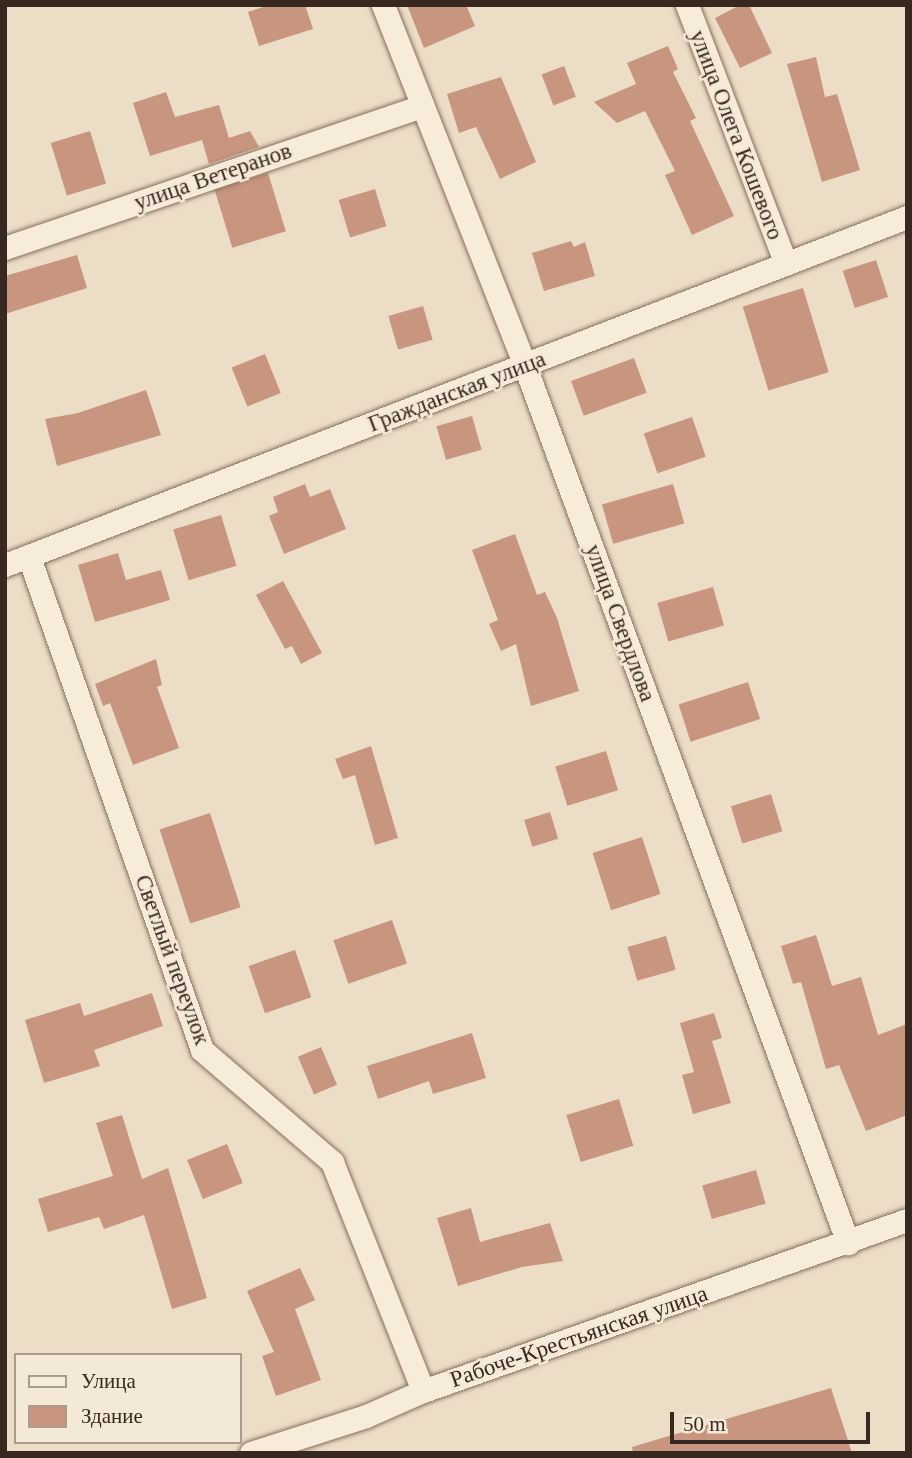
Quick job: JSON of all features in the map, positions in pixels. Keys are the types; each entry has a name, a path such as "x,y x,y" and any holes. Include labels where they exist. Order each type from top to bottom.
{"street":[{"name":"улица Свердлова","path":"383,5 525,366 848,1243"},
{"name":"улица Олега Кошевого","path":"687,5 786,264"},
{"name":"улица Ветеранов","path":"5,248 422,106"},
{"name":"Гражданская улица","path":"5,565 907,217"},
{"name":"Светлый переулок","path":"29,557 202,1049 332,1162 422,1391"},
{"name":"Рабоче-Крестьянская улица","path":"251,1453 366,1416 422,1391 907,1220"}],"building":[{"path":"270,5 305,5 313,29 259,46 248,12"},
{"path":"407,5 466,5 475,26 424,48"},
{"path":"740,5 749,5 772,53 740,68 715,18"},
{"path":"668,46 678,69 673,72 696,118 690,121 734,216 692,235 665,175 675,171 645,111 617,123 594,102 636,84 627,63"},
{"path":"816,57 825,97 837,94 860,170 822,182 787,64"},
{"path":"564,66 576,97 553,105 542,75"},
{"path":"501,77 536,162 500,179 476,127 459,133 447,94"},
{"path":"166,92 175,117 219,105 229,138 250,131 259,147 209,164 202,140 150,156 133,103"},
{"path":"90,131 106,184 67,196 51,143"},
{"path":"268,173 286,231 232,248 214,189"},
{"path":"375,189 386,226 350,237 339,200"},
{"path":"571,241 574,247 585,242 595,276 544,291 532,253"},
{"path":"77,255 87,288 5,314 5,276"},
{"path":"876,260 888,297 855,308 843,271"},
{"path":"803,288 829,372 768,391 743,306"},
{"path":"423,306 433,340 398,350 388,316"},
{"path":"265,354 281,393 247,406 232,367"},
{"path":"634,358 647,393 584,416 571,381"},
{"path":"146,390 161,435 57,466 45,419 78,413"},
{"path":"472,416 482,450 446,460 436,426"},
{"path":"692,417 706,457 657,473 644,434"},
{"path":"305,484 310,497 330,489 346,529 284,554 269,516 278,512 273,497"},
{"path":"673,484 684,523 613,544 602,504"},
{"path":"221,515 236,566 189,580 173,530"},
{"path":"515,534 537,595 545,592 557,618 579,691 531,706 516,644 501,651 489,624 498,620 472,550"},
{"path":"118,553 126,580 161,570 170,600 95,622 78,565"},
{"path":"283,581 322,653 301,664 292,646 285,649 256,595"},
{"path":"713,587 724,625 668,641 657,603"},
{"path":"156,659 162,685 157,687 179,748 133,765 110,703 103,706 95,684"},
{"path":"748,682 760,719 691,742 679,705"},
{"path":"371,746 398,838 375,845 355,775 343,779 335,759"},
{"path":"606,751 618,790 567,806 555,766"},
{"path":"771,794 782,831 742,844 731,806"},
{"path":"550,812 558,839 532,847 524,820"},
{"path":"210,813 241,907 190,924 160,829"},
{"path":"642,837 661,894 611,910 593,853"},
{"path":"392,920 407,963 348,984 333,940"},
{"path":"816,935 832,986 861,977 878,1035 907,1024 907,1115 866,1131 839,1065 826,1069 801,982 793,984 781,946"},
{"path":"666,936 676,970 637,981 628,947"},
{"path":"295,950 311,997 265,1013 249,966"},
{"path":"152,993 163,1026 94,1050 100,1066 44,1083 25,1020 80,1003 84,1016"},
{"path":"714,1013 722,1038 712,1041 731,1103 693,1114 682,1075 694,1072 680,1023"},
{"path":"472,1033 486,1078 433,1094 429,1081 378,1099 367,1066"},
{"path":"321,1047 337,1085 314,1095 298,1057"},
{"path":"619,1099 633,1146 581,1162 566,1115"},
{"path":"122,1115 142,1179 168,1168 207,1298 172,1309 144,1215 104,1229 99,1217 48,1232 38,1199 113,1176 96,1123"},
{"path":"227,1144 243,1183 203,1199 187,1160"},
{"path":"756,1170 766,1204 712,1219 702,1185"},
{"path":"471,1208 480,1242 550,1223 563,1261 522,1267 458,1286 437,1218"},
{"path":"300,1268 315,1300 295,1309 321,1380 276,1396 262,1356 274,1352 247,1291"},
{"path":"831,1388 852,1453 633,1453 632,1447"}]}
